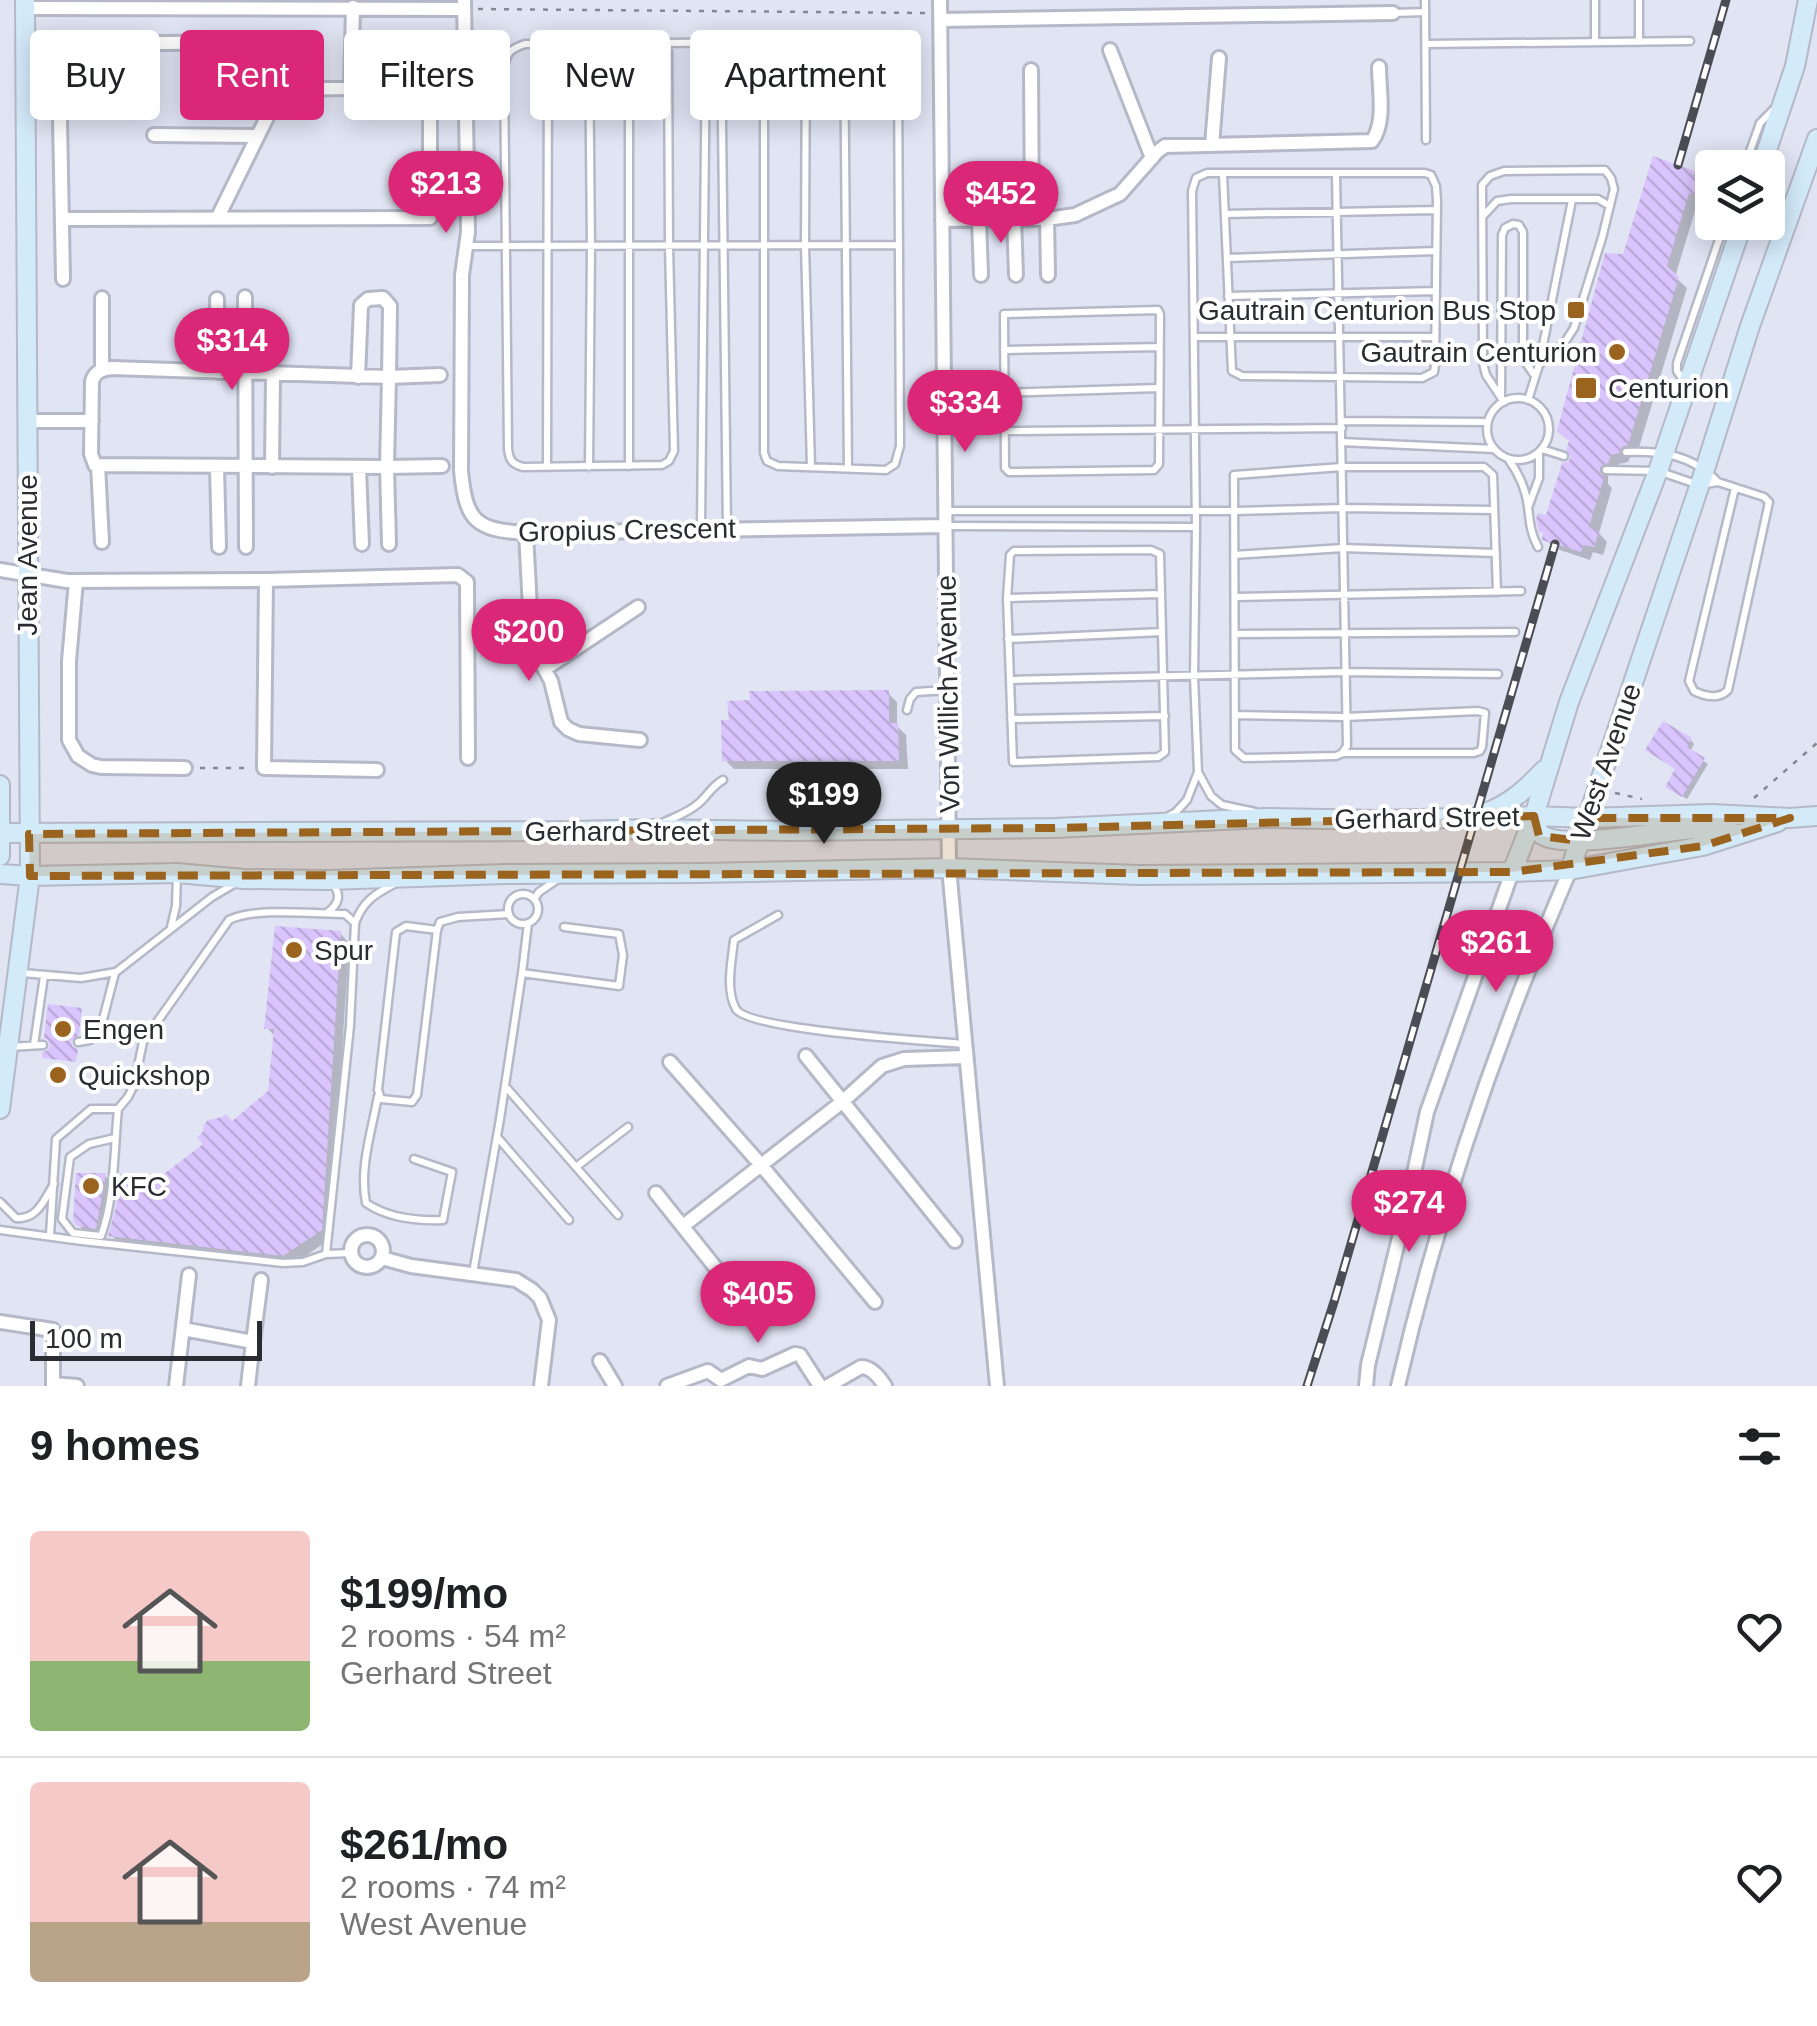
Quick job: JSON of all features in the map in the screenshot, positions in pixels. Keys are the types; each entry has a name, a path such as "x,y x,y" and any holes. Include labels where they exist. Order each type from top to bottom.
{"street":[{"path":"1767,150 1795,66 1808,0"},
{"path":"25,4 464,4"},
{"name":"Jean Avenue","path":"0,1109 30,876 25,4"},
{"name":"Gropius Crescent","path":"464,4 468,232 462,275 460,375 461,471 469,510 484,526 526,534 946,526"},
{"path":"352,30 353,7"},
{"path":"941,11 1394,12"},
{"name":"Von Willich Avenue","path":"941,11 949,868 996,1386"},
{"path":"63,280 59,66 64,54 84,44 180,43"},
{"path":"1110,50 1152,158"},
{"path":"1212,145 1219,58"},
{"path":"942,220 1064,218 1112,200 1166,146 1372,142 1380,121 1379,67"},
{"path":"1031,70 1032,217"},
{"path":"218,217 278,96 285,90 344,88"},
{"path":"430,120 430,162"},
{"path":"154,135 256,136"},
{"name":"West Avenue","path":"1398,1386 1412,1321 1467,1138 1530,962 1570,870 1707,479 1750,326 1817,138"},
{"path":"63,219 430,218"},
{"path":"1014,218 1016,276"},
{"path":"1047,218 1048,275"},
{"path":"979,219 981,275"},
{"name":"West Avenue","path":"1366,1386 1427,1112 1534,816 1569,702 1658,471 1737,240"},
{"path":"245,297 246,547"},
{"path":"102,298 102,370"},
{"path":"358,376 360,305 368,298 383,298 390,306 389,544"},
{"path":"217,299 218,372"},
{"path":"440,375 102,370 92,381 91,458 98,466 442,466"},
{"path":"272,467 273,374"},
{"path":"26,422 92,421"},
{"path":"98,466 102,542"},
{"path":"218,466 219,548"},
{"path":"359,468 362,544"},
{"path":"526,534 532,646 551,681 561,722 579,734 640,740"},
{"path":"0,570 76,581 454,574 467,582 468,758"},
{"path":"266,580 264,768 377,770"},
{"path":"76,581 68,702 69,740 74,752 101,767 185,768"},
{"path":"545,669 638,606"},
{"path":"1471,819 1516,798 1549,763"},
{"path":"0,785 0,857 30,876"},
{"name":"Gerhard Street","path":"0,833 790,831 1056,828 1265,818 1712,814 1790,818"},
{"path":"1534,816 1538,831 1545,837 1580,840 1698,829 1738,834"},
{"path":"1790,818 1817,816"},
{"name":"Gerhard Street","path":"0,874 177,873 244,879 404,878 512,885 568,872 949,868 1139,875 1512,872 1570,870 1703,846 1790,818"},
{"path":"683,1226 882,1066 898,1060 965,1051"},
{"path":"806,1056 955,1240"},
{"path":"670,1062 875,1302"},
{"path":"656,1193 731,1287"},
{"path":"370,1234 382,1245 382,1258 374,1265 356,1262 351,1253 354,1240 363,1235 370,1234"},
{"path":"382,1258 411,1266 516,1280 532,1290 547,1310 549,1320 541,1386"},
{"path":"176,1386 190,1275"},
{"path":"248,1386 261,1280"},
{"path":"0,1322 54,1330 52,1385 77,1386"},
{"path":"182,1329 253,1342"},
{"path":"668,1386 708,1371 721,1380 750,1366 762,1369 796,1354 824,1386 866,1367 885,1386"},
{"path":"600,1361 615,1386"}],"lane":[{"path":"1424,0 1426,140"},
{"path":"1595,0 1595,42"},
{"path":"1638,42 1639,0"},
{"path":"1394,12 1425,12"},
{"path":"1426,44 1690,42"},
{"path":"530,44 512,49 506,57 504,247 509,458 514,465 662,465 674,450 668,120"},
{"path":"1750,150 1760,123 1784,99"},
{"path":"547,120 547,467"},
{"path":"589,467 590,120"},
{"path":"628,120 629,466"},
{"path":"700,529 705,120"},
{"path":"722,120 727,529"},
{"path":"765,120 764,453 778,466 886,470 898,457 898,120"},
{"path":"806,120 811,467"},
{"path":"844,120 848,468"},
{"path":"1502,400 1483,364 1482,185 1490,176 1504,171 1606,170 1614,184 1610,206 1574,328 1539,364"},
{"path":"1159,822 1187,800 1198,772 1194,676 1193,184 1201,175 1223,174 1433,177 1435,365 1429,376 1409,378 1242,376 1232,371 1223,174"},
{"path":"1336,175 1347,746 1343,753"},
{"path":"1483,216 1501,200 1598,199 1610,206"},
{"path":"1528,400 1539,364 1572,200"},
{"path":"1224,214 1436,210"},
{"path":"1494,449 1487,432 1488,422 1502,400 1502,235 1513,224 1523,232 1523,359 1536,376"},
{"path":"1688,386 1677,371 1677,363 1719,240"},
{"path":"466,246 899,244"},
{"path":"1227,258 1436,252"},
{"path":"1228,296 1436,292"},
{"path":"1158,310 1159,464 1154,470 1010,472 1005,468 1004,350 1003,316 1007,313 1158,310"},
{"path":"1195,337 1435,336"},
{"path":"1004,350 1159,347"},
{"path":"1004,392 1158,388"},
{"path":"1502,400 1528,400 1540,407 1549,424 1547,442 1540,451 1527,459 1509,459"},
{"path":"1005,431 1488,422"},
{"path":"1549,424 1558,428"},
{"path":"1341,442 1494,449 1509,459 1522,481 1529,529 1538,547"},
{"path":"1540,451 1564,456"},
{"path":"1528,506 1539,478 1540,451"},
{"path":"1626,452 1665,451 1707,479"},
{"path":"1235,715 1346,717 1478,712 1486,718 1482,747 1474,752 1244,758 1235,750 1233,479 1238,474 1342,467 1484,467 1493,474 1497,592"},
{"path":"1606,470 1658,471 1707,479 1735,488 1764,498 1769,504 1728,690 1716,697 1698,693 1688,681 1735,488"},
{"path":"945,511 1494,510"},
{"path":"946,526 1196,527"},
{"path":"1234,556 1343,548 1496,552"},
{"path":"1014,551 1160,554 1165,752 1158,757 1014,763 1007,598 1010,555 1014,551"},
{"path":"1236,596 1521,591"},
{"path":"1007,598 1161,594"},
{"path":"1008,639 1162,632"},
{"path":"1235,634 1514,632"},
{"path":"1010,680 1344,672 1498,674"},
{"path":"907,710 916,692 947,690"},
{"path":"1011,718 1165,716"},
{"path":"1198,772 1211,796 1222,806 1247,809 1265,818"},
{"path":"647,829 684,814 723,780"},
{"path":"534,899 568,872"},
{"path":"171,928 177,873"},
{"path":"326,1254 350,1026 355,923 370,898 404,878"},
{"path":"18,973 82,978 116,972 212,897 244,879"},
{"path":"326,914 339,894 330,880"},
{"path":"512,885 534,899 538,907 535,918 528,923 519,923 509,914 512,885"},
{"path":"115,1138 89,1144 70,1157 62,1220 73,1234 101,1236 106,1224 115,1138 118,1109 134,1085 143,1042 230,918 257,913 344,914 355,923"},
{"path":"378,1094 412,1102 418,1094 440,922 509,914"},
{"path":"778,916 734,940 731,992 742,1016 766,1023 965,1051"},
{"path":"472,1274 528,923"},
{"path":"414,1159 452,1172 443,1220 378,1211 366,1204 362,1188 378,1094 396,932 406,926 437,930"},
{"path":"522,973 619,986 623,966 620,934 564,927"},
{"path":"78,1042 90,1040 100,1031 116,972"},
{"path":"8,1048 39,1045 44,976"},
{"path":"505,1086 618,1216"},
{"path":"50,1235 56,1139 91,1109 118,1109"},
{"path":"576,1168 628,1127"},
{"path":"497,1136 569,1220"},
{"path":"0,1202 16,1218 29,1218 54,1183"},
{"path":"0,1230 283,1262 351,1253"}],"path":[{"path":"464,4 941,11"},
{"path":"943,426 1005,431"},
{"path":"1746,805 1817,744"},
{"path":"185,768 264,768"},
{"path":"1611,792 1644,800"}],"highlighted area":[{"path":"1534,816 1539,836 1581,841 1587,818 1790,818 1703,846 1512,872 30,876 29,834 1055,828"}],"building":[{"name":"Gautrain Centurion","path":"1653,156 1695,171 1695,195 1689,193 1667,266 1679,277 1628,445 1600,467 1604,477 1589,527 1599,531 1594,547 1584,545 1581,552 1542,540 1536,519 1538,513 1546,515 1562,463 1571,457 1566,450 1569,441 1557,431 1605,253 1623,254"},
{"path":"889,690 889,723 898,723 899,761 722,761 721,720 729,720 727,701 750,700 749,691"},
{"path":"1663,721 1692,738 1687,747 1705,758 1682,797 1665,787 1675,769 1645,750"},
{"path":"275,926 341,931 322,1230 283,1256 108,1236 120,1174 164,1174 203,1144 197,1137 208,1120 226,1114 232,1121 268,1091 274,1029 264,1029"},
{"path":"48,1004 82,1008 79,1035 71,1041 78,1049 76,1062 42,1058 42,1052 50,1046 44,1038"},
{"path":"76,1173 106,1173 96,1229 77,1226 73,1221"}],"railway":[{"path":"1678,165 1726,0"},
{"path":"1307,1386 1555,544"}],"place":[{"name":"Gautrain Centurion Bus Stop","path":"1576,310"},
{"name":"Gautrain Centurion","path":"1617,352"},
{"name":"Centurion","path":"1586,388"},
{"name":"Spur","path":"294,950"},
{"name":"Engen","path":"63,1029"},
{"name":"Quickshop","path":"58,1075"},
{"name":"KFC","path":"91,1186"}]}
